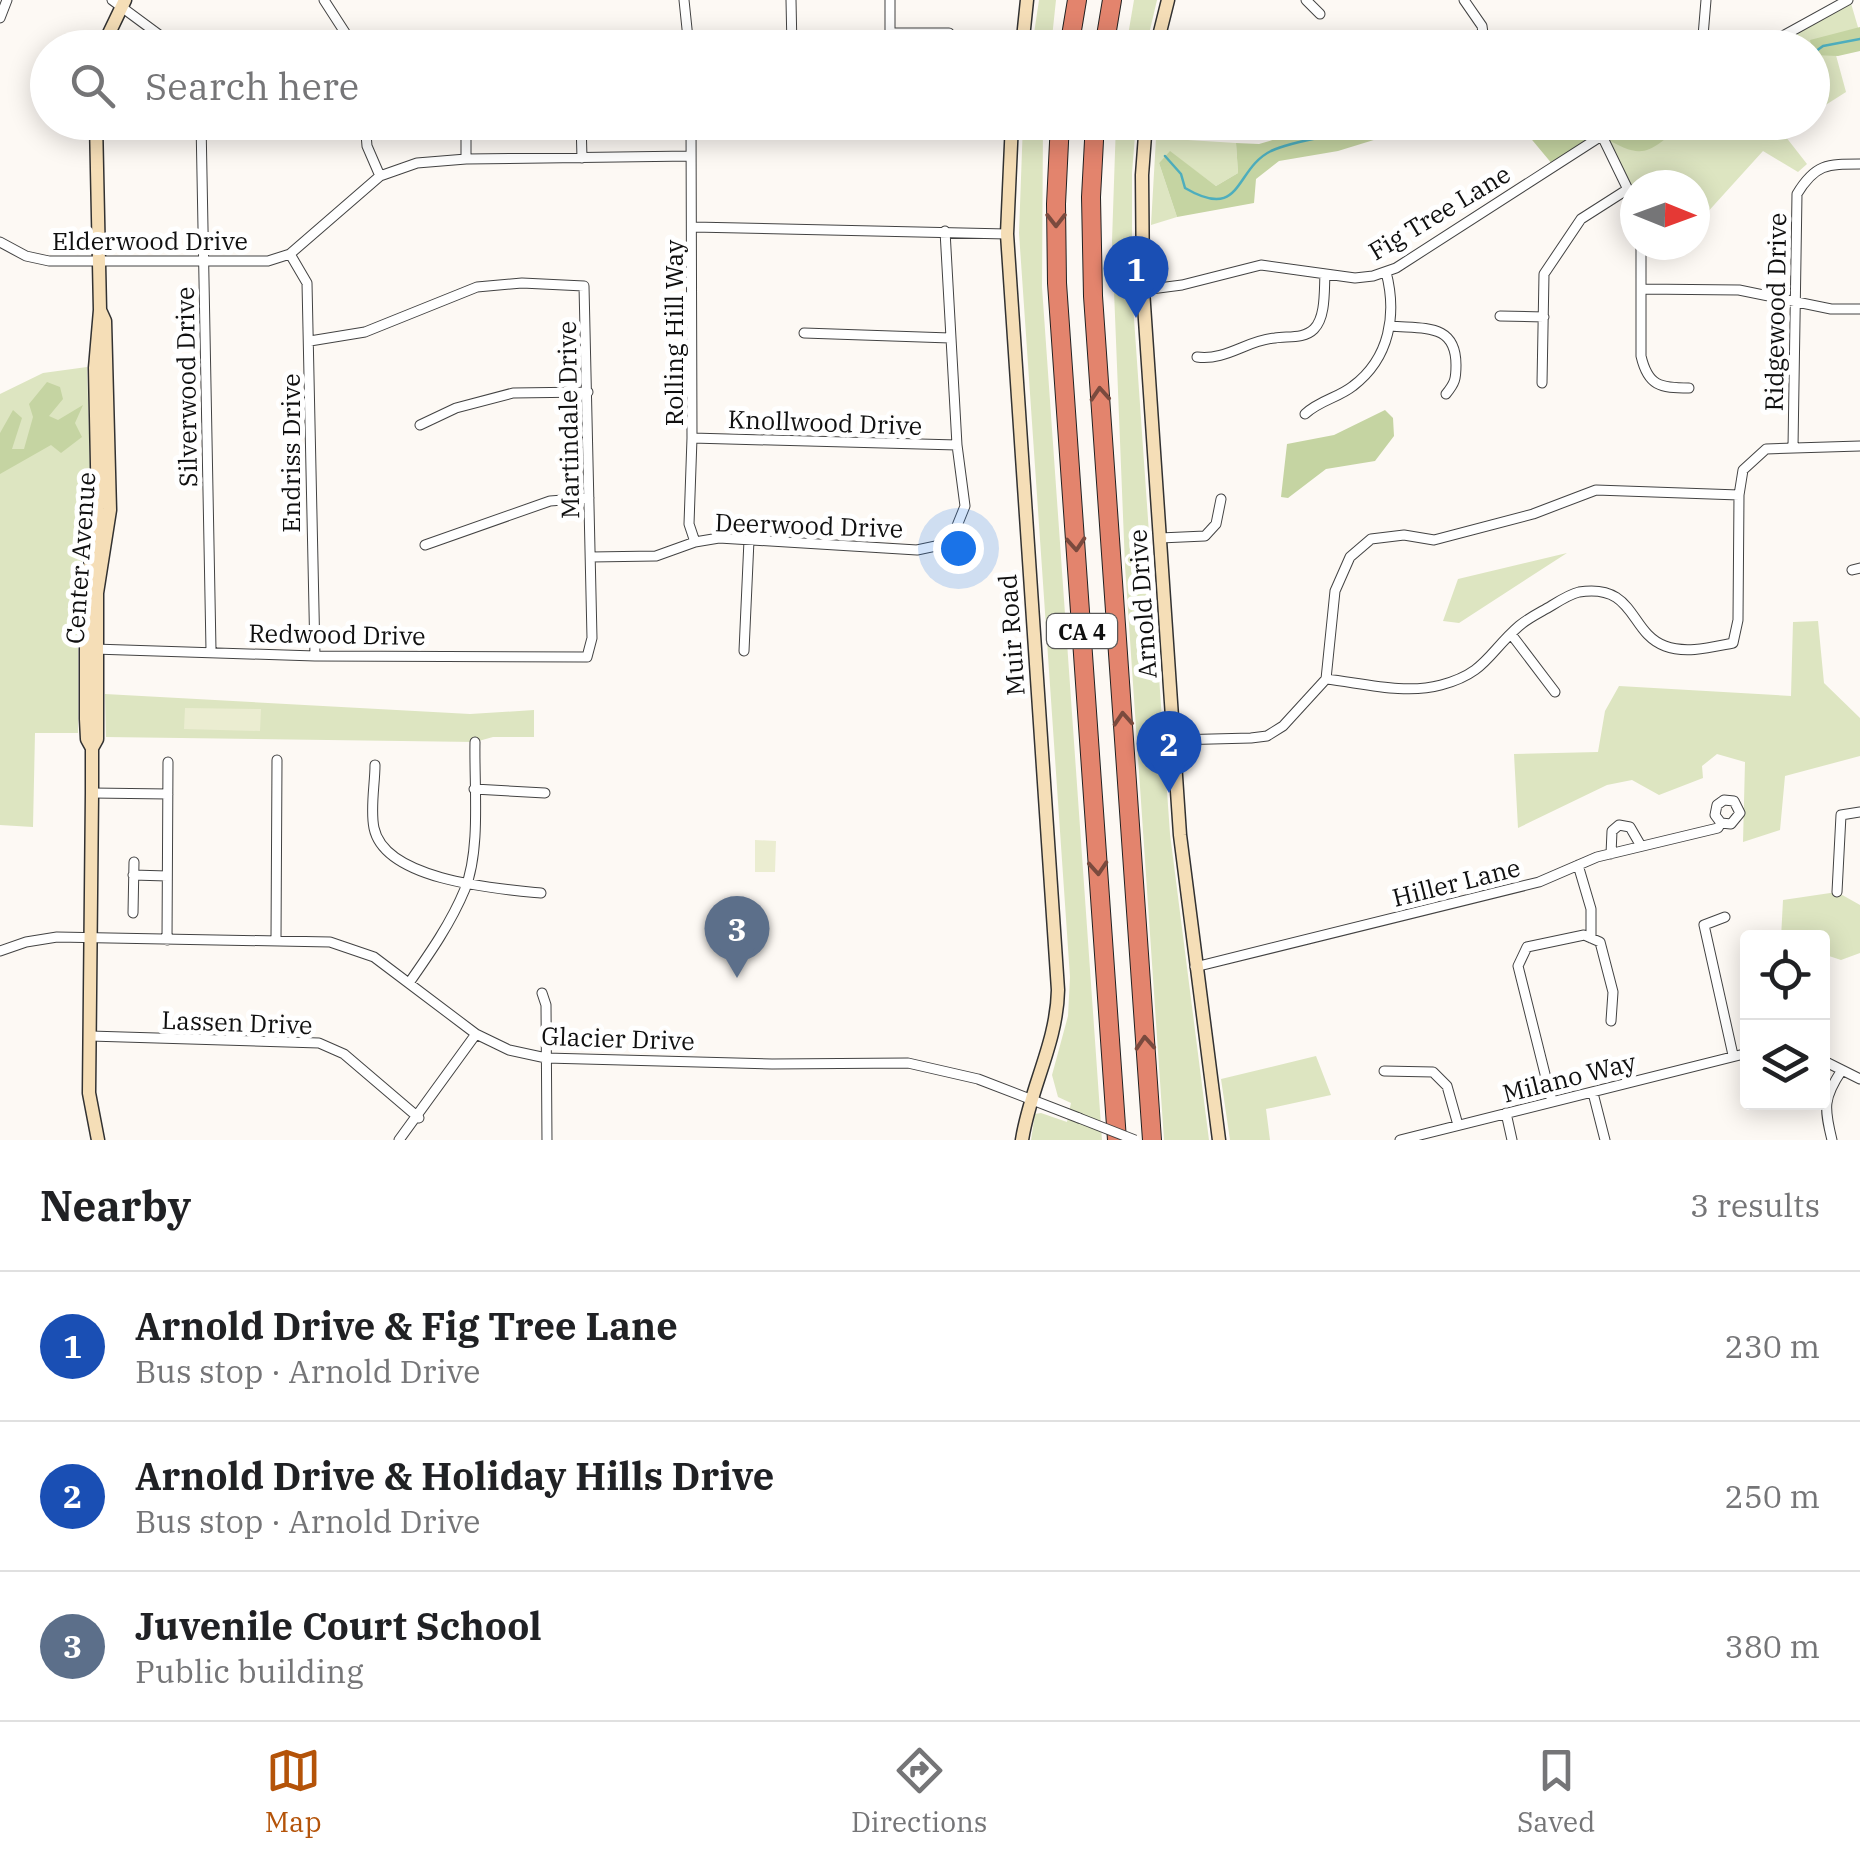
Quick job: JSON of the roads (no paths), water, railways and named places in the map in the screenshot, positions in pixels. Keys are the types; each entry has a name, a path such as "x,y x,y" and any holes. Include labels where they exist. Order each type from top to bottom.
{"highway":[{"path":"1071,30 1077,0"},
{"path":"1107,30 1112,0"},
{"path":"1110,30 1123,0"},
{"name":"CA 4","path":"1059,140 1058,283 1117,1140"},
{"name":"CA 4","path":"1094,140 1093,296 1152,1140"}],"street":[{"path":"0,18 7,0"},
{"path":"324,0 343,30"},
{"path":"684,0 687,30"},
{"path":"791,0 792,30"},
{"path":"889,30 890,0"},
{"path":"1024,30 1028,0"},
{"path":"1160,30 1168,0"},
{"path":"1306,0 1320,14"},
{"path":"1464,0 1483,30"},
{"path":"1703,30 1706,0"},
{"path":"1792,30 1843,1"},
{"path":"109,30 119,2 154,30"},
{"name":"Center Avenue","path":"96,140 98,512 87,581 91,649 87,739 92,748 89,1093 98,1140"},
{"name":"Silverwood Drive","path":"200,140 211,650"},
{"path":"366,140 380,176"},
{"path":"466,140 466,159"},
{"path":"582,140 582,158"},
{"name":"Rolling Hill Way","path":"691,140 692,438 688,524 695,542"},
{"name":"Muir Road","path":"1011,140 1007,234 1058,990 1056,1026 1022,1140"},
{"name":"Arnold Drive","path":"1145,140 1142,290 1183,869 1219,1140"},
{"name":"Fig Tree Lane","path":"1142,290 1182,286 1261,265 1356,278 1386,272 1592,140"},
{"path":"1604,140 1620,173"},
{"path":"290,254 380,176 418,163 691,156"},
{"name":"Ridgewood Drive","path":"1793,447 1797,194 1809,175 1829,164 1860,164"},
{"path":"1542,382 1544,274 1581,219 1620,194"},
{"path":"693,227 1007,234"},
{"name":"Deerwood Drive","path":"591,557 656,556 719,538 917,550 950,543 965,506 957,446 945,231"},
{"name":"Elderwood Drive","path":"0,242 26,256 48,261 268,261 290,254"},
{"name":"Endriss Drive","path":"290,254 307,283 315,656"},
{"path":"1641,260 1641,356 1645,374 1656,384 1689,388"},
{"path":"1306,414 1320,401 1352,388 1381,355 1391,326 1392,295 1386,272"},
{"path":"1197,357 1214,359 1269,338 1302,336 1316,328 1322,314 1325,274"},
{"name":"Martindale Drive","path":"310,341 364,332 477,287 522,283 584,286 592,638 587,657"},
{"path":"1642,289 1739,290 1831,309 1860,309"},
{"path":"1500,316 1544,316"},
{"path":"1391,326 1436,330 1449,336 1456,349 1456,382 1446,394"},
{"path":"804,334 950,338"},
{"path":"420,424 456,408 513,392 588,392"},
{"name":"Knollwood Drive","path":"692,438 957,446"},
{"path":"1326,679 1412,688 1439,686 1476,670 1492,658 1520,624 1579,592 1611,595 1622,601 1649,636 1665,646 1702,648 1733,643 1738,620 1743,470 1766,449 1860,446"},
{"path":"1174,740 1267,736 1284,726 1326,679 1335,591 1350,557 1370,539 1404,535 1434,540 1532,514 1596,490 1740,496"},
{"path":"424,545 550,501 589,498"},
{"path":"1160,538 1205,536 1220,516 1221,499"},
{"path":"744,651 749,540"},
{"path":"1511,634 1556,692"},
{"name":"Redwood Drive","path":"91,649 315,656 587,657"},
{"path":"409,982 443,935 466,886 473,844 475,742"},
{"path":"276,940 277,760"},
{"path":"167,940 168,762"},
{"path":"375,764 374,830 390,854 438,878 466,886 541,893"},
{"path":"474,790 544,793"},
{"path":"92,793 168,794"},
{"path":"1837,892 1841,815 1860,812"},
{"name":"Hiller Lane","path":"1195,967 1539,882 1611,854 1718,828 1721,823"},
{"path":"1611,854 1612,832 1619,825 1630,826 1641,846"},
{"path":"133,914 134,862"},
{"path":"1578,865 1591,908 1591,938"},
{"path":"134,876 168,876"},
{"path":"1726,918 1704,924 1733,1054"},
{"path":"1552,1102 1518,966 1526,947 1584,935 1600,942 1613,992 1611,1021"},
{"name":"Glacier Drive","path":"0,951 42,938 330,942 374,957 476,1034 509,1050 546,1058 908,1063 954,1071 1134,1140"},
{"path":"542,993 546,1005 547,1140"},
{"path":"399,1140 476,1034"},
{"name":"Lassen Drive","path":"90,1036 319,1043 344,1054 418,1118"},
{"name":"Milano Way","path":"1407,1139 1740,1054"},
{"path":"1830,1064 1860,1079"},
{"path":"1832,1140 1826,1113 1828,1091 1842,1070"},
{"path":"1384,1071 1432,1072 1447,1086 1458,1125"},
{"path":"1593,1093 1605,1140"},
{"path":"1506,1113 1512,1140"}],"waterway":[{"path":"1830,45 1860,39"},
{"path":"1165,156 1181,174 1185,188 1218,199 1236,189 1259,159 1271,151 1308,140"}],"place":[{"name":"Arnold Drive & Fig Tree Lane","path":"1136,318"},
{"name":"Arnold Drive & Holiday Hills Drive","path":"1169,793"},
{"name":"Juvenile Court School","path":"737,978"}]}
